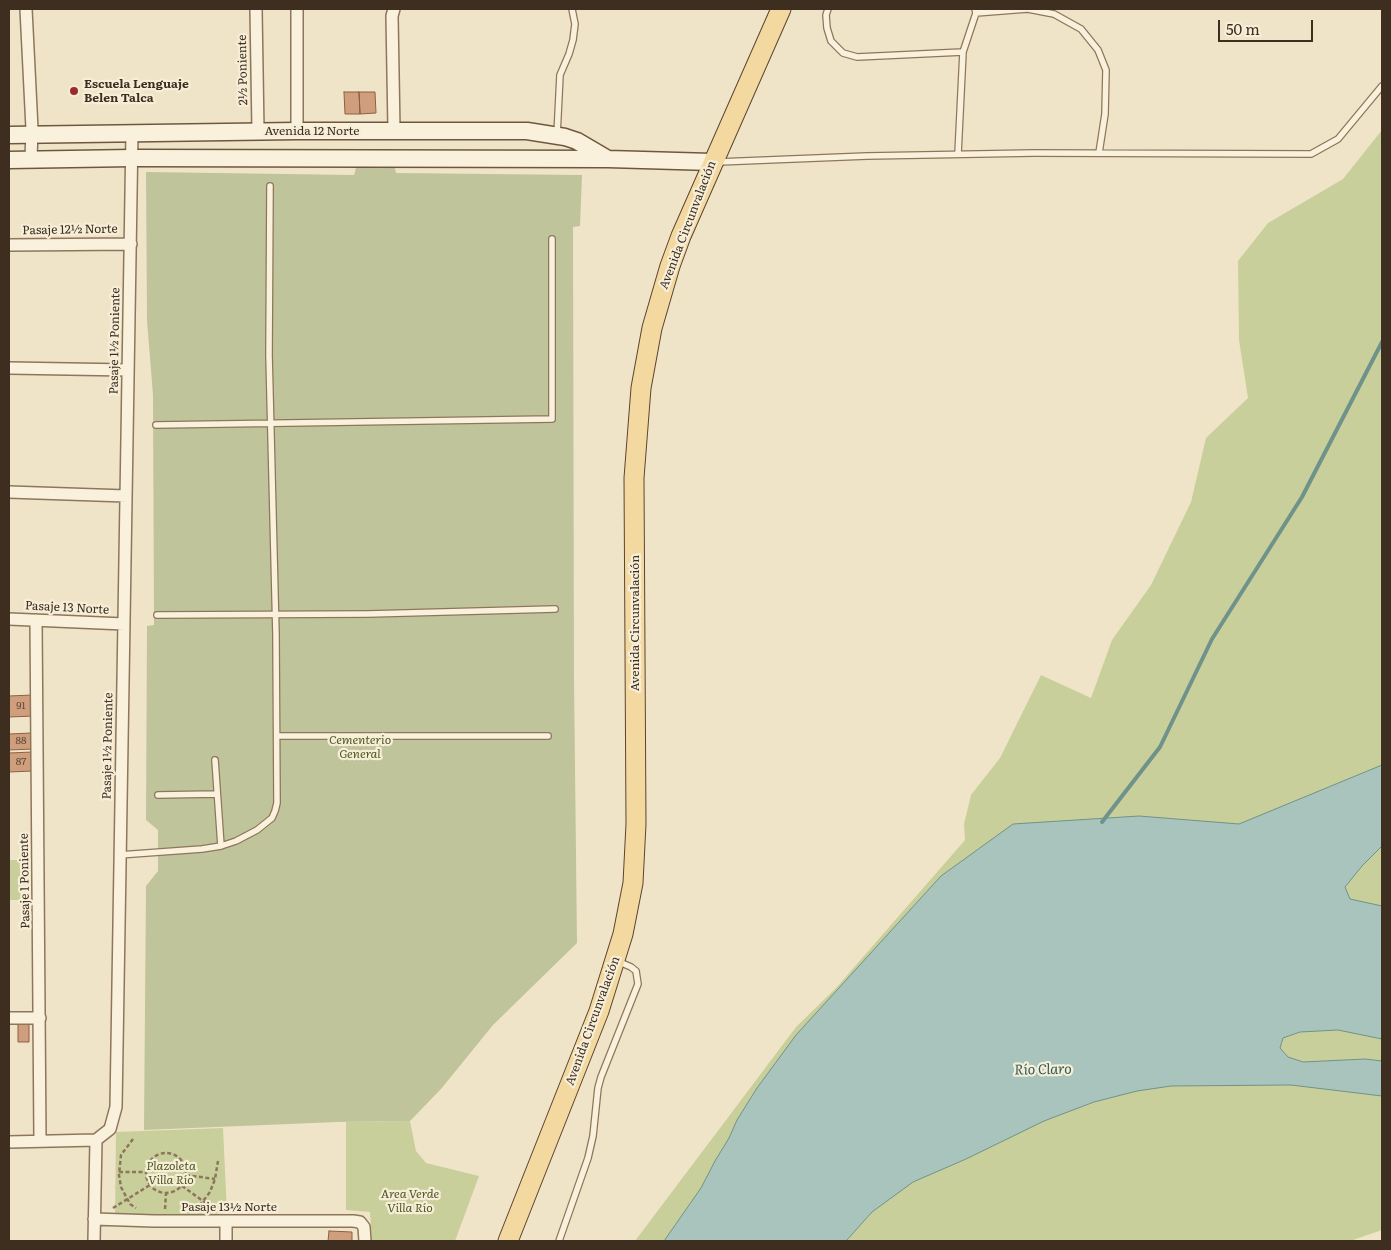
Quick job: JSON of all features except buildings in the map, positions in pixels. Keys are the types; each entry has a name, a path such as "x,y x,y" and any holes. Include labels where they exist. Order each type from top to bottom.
{"main road":[{"name":"Avenida Circunvalación","path":"508,1241 599,1012 616,960 629,908 635,859 634,478 641,388 652,328 670,266 712,162 781,9"},
{"path":"442,158 443,130"},
{"name":"Avenida 12 Norte","path":"9,135 258,131 527,131 557,135 577,141 608,159"},
{"name":"Avenida 12 Norte","path":"9,160 442,158 712,162"}],"street":[{"path":"26,9 32,159"},
{"name":"2½ Poniente","path":"256,9 258,131"},
{"path":"297,9 297,131"},
{"path":"394,9 392,16 394,130"},
{"name":"Pasaje 1½ Poniente","path":"96,1140 110,1129 116,1107 119,855 132,244 132,133"},
{"name":"Pasaje 12½ Norte","path":"9,245 132,244"},
{"path":"9,368 128,370"},
{"path":"9,492 126,496"},
{"name":"Pasaje 13 Norte","path":"9,619 124,624"},
{"name":"Pasaje 1 Poniente","path":"36,620 40,1141"},
{"path":"9,1018 40,1018"},
{"path":"9,1142 96,1140 94,1241"},
{"name":"Pasaje 13½ Norte","path":"94,1220 353,1221 362,1225 365,1231 365,1241"},
{"path":"226,1221 226,1241"}],"lane":[{"path":"557,135 560,75 569,54 575,24 572,9"},
{"path":"828,9 826,22 831,41 843,53 857,57 963,52"},
{"path":"958,154 963,52 975,11 1027,9 1054,14 1080,29 1098,50 1106,70 1105,114 1098,153"},
{"path":"712,162 958,154 1312,154 1338,139 1382,86"},
{"path":"119,855 221,846 236,841 257,830 272,818 275,811 277,736 276,614 269,355 270,186"},
{"path":"156,425 552,418 552,239"},
{"path":"158,615 555,610"},
{"path":"277,736 548,736"},
{"path":"215,760 221,846"},
{"path":"158,795 217,794"},
{"path":"559,1241 588,1158 601,1077 638,984 636,971 616,960"}],"path":[{"path":"133,1139 121,1154 119,1172 121,1187 130,1204 137,1208"},
{"path":"164,1152 172,1153 181,1158 186,1168 186,1175 181,1186 166,1193 153,1189 145,1172 147,1164 153,1156 164,1152"},
{"path":"192,1210 204,1201 210,1192 216,1179 218,1161"},
{"path":"119,1172 145,1172"},
{"path":"186,1175 216,1179"},
{"path":"94,1220 150,1185"},
{"path":"181,1186 204,1201 226,1221"}],"green space":[{"path":"1382,130 1382,1230 1350,1241 635,1241 796,1027 836,988 965,840 964,824 971,795 1000,758 1041,675 1091,698 1112,640 1151,585 1191,502 1206,438 1248,398 1239,340 1238,261 1268,223 1343,179"},
{"name":"Cementerio General","path":"356,168 395,168 396,173 582,175 580,226 573,227 574,680 577,943 493,1025 441,1089 410,1121 144,1130 146,886 158,871 158,830 146,820 147,626 154,625 153,395 147,321 146,172 354,175"},
{"path":"9,860 21,860 21,900 9,900"},
{"name":"Area Verde Villa Río","path":"410,1121 416,1151 426,1163 479,1176 455,1241 372,1241 370,1212 346,1210 346,1122"},
{"name":"Plazoleta Villa Río","path":"223,1128 227,1213 115,1218 116,1132"}],"water":[{"name":"Río Claro","path":"1382,765 1382,846 1345,887 1350,899 1382,906 1382,1039 1338,1030 1300,1032 1283,1038 1280,1048 1288,1057 1303,1062 1365,1059 1382,1061 1382,1096 1291,1085 1171,1086 1137,1091 1094,1102 1044,1121 966,1159 913,1182 872,1212 846,1241 664,1241 701,1188 737,1120 757,1088 796,1035 941,876 1013,824 1139,816 1239,824"}],"waterway":[{"path":"1102,822 1160,747 1212,639 1302,497 1382,342"}],"place":[{"name":"Escuela Lenguaje Belen Talca","path":"74,91"}]}
